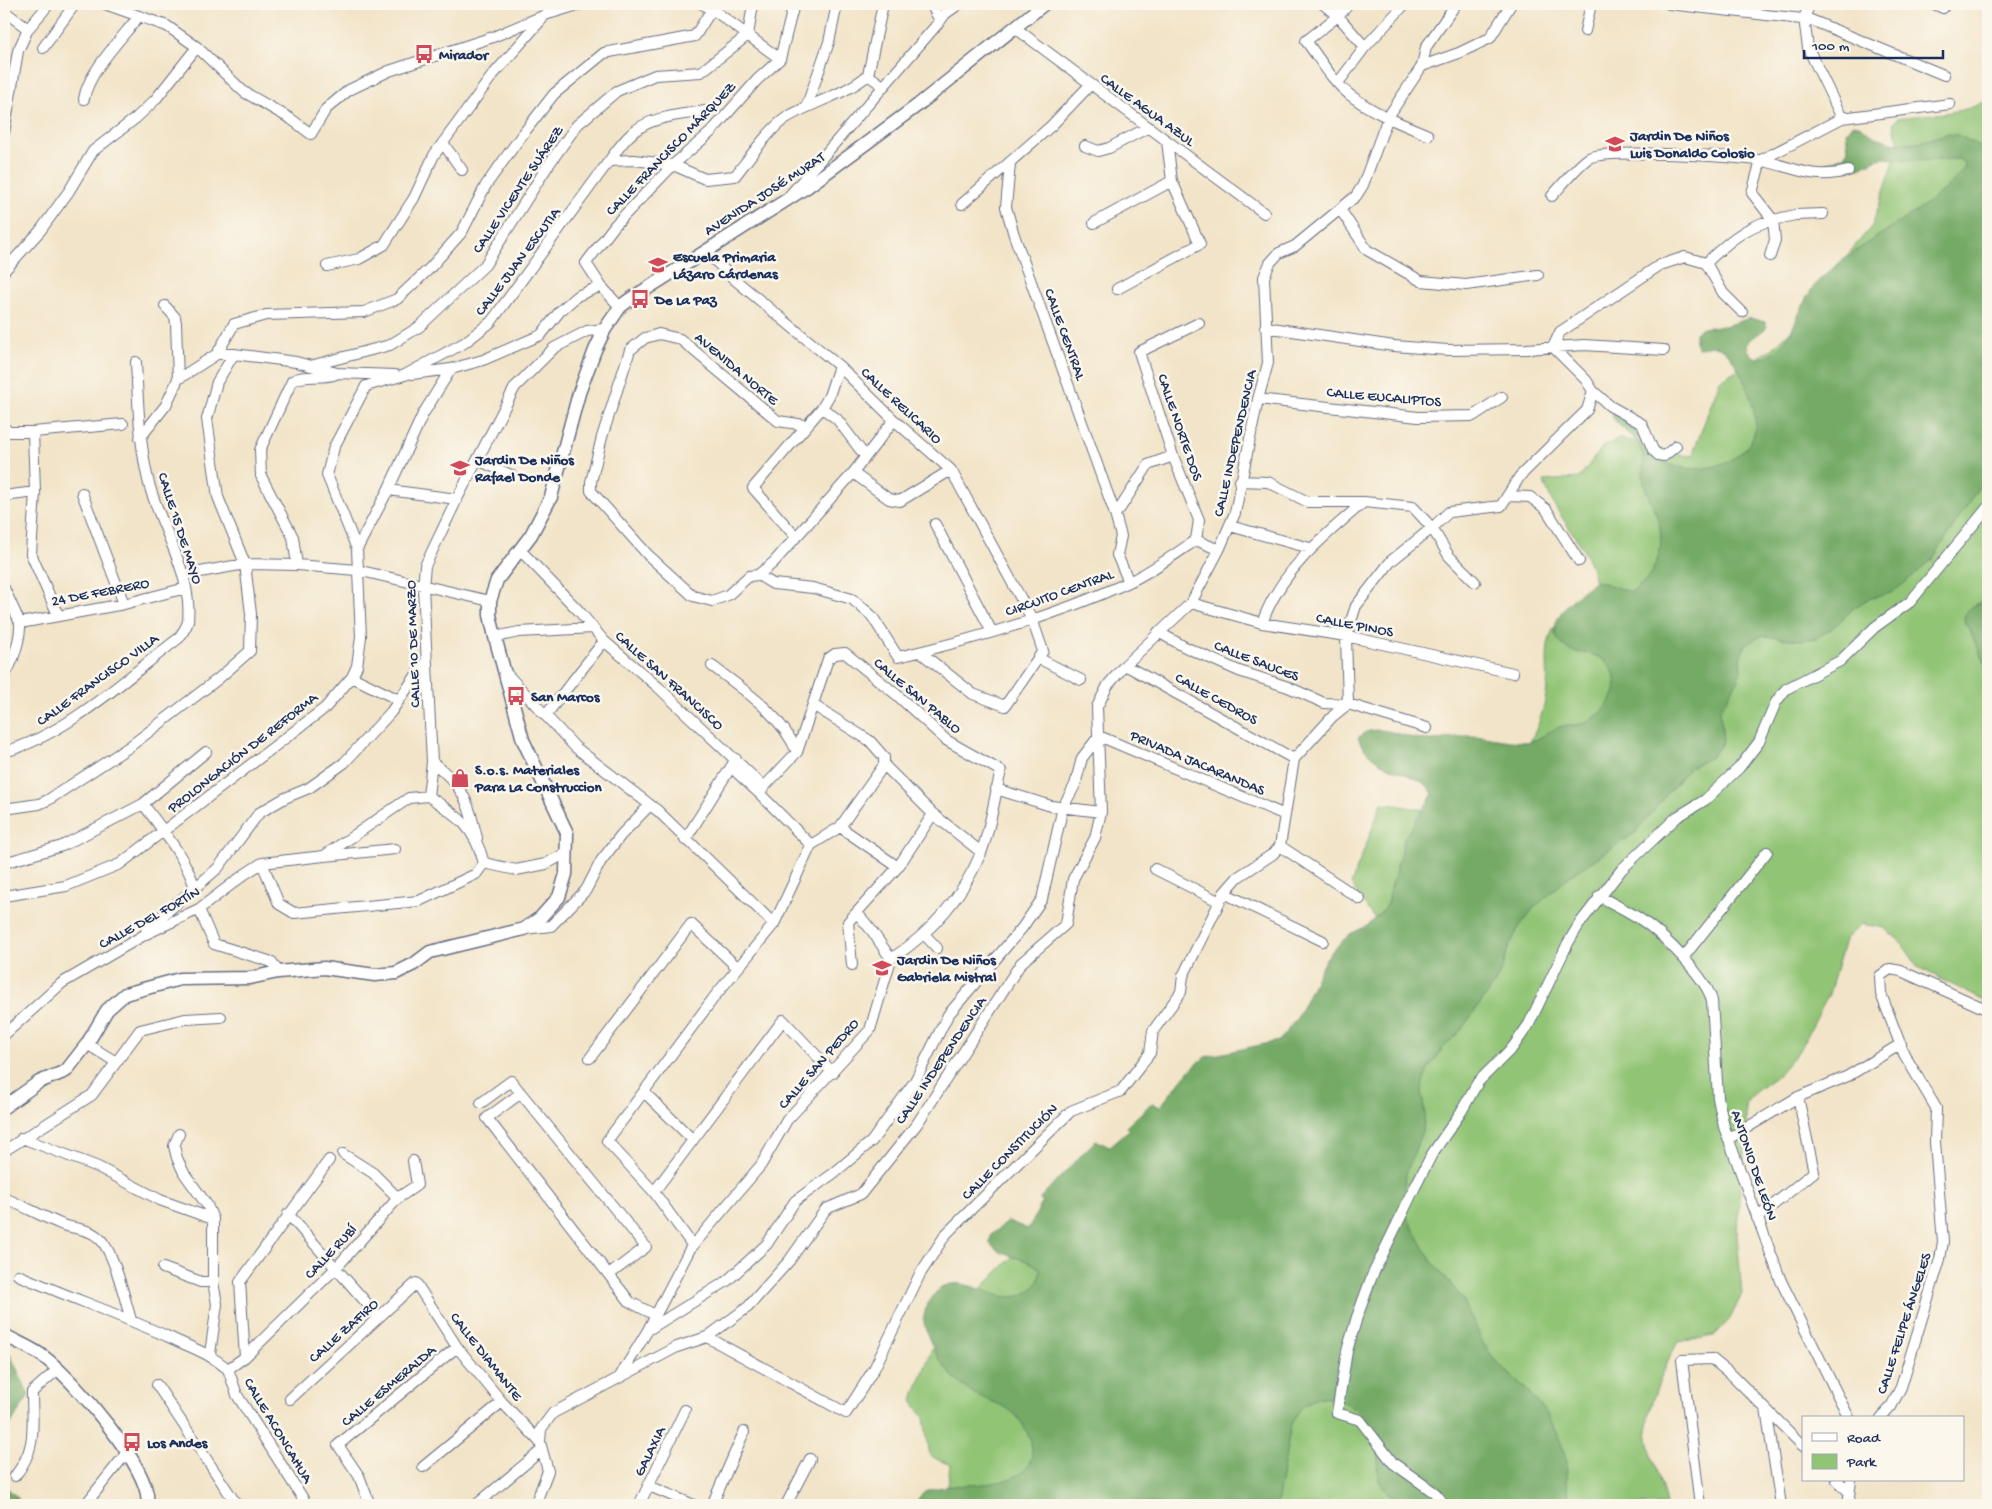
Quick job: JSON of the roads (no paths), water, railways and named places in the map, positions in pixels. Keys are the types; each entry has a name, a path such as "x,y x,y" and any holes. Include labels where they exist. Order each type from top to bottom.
{"street":[{"path":"4,133 6,111 18,51 28,29 48,4"},
{"path":"43,48 75,4"},
{"path":"106,4 167,26 197,47 244,92 291,119 311,134 326,109 349,90 389,71 515,29 545,15 581,4"},
{"path":"702,4 713,6 780,59 794,4"},
{"path":"748,35 753,4"},
{"path":"807,105 830,42 837,4"},
{"path":"608,161 634,160 673,165 704,179 734,176 783,120 807,105 859,82 868,75 883,4"},
{"path":"931,4 944,13"},
{"path":"787,199 944,13 959,4"},
{"name":"AVENIDA JOSÉ MURAT","path":"4,1107 40,1082 66,1071 87,1044 107,1010 125,994 180,978 250,978 278,972 324,968 375,975 396,973 414,964 430,952 524,929 540,918 559,897 566,874 567,834 522,740 495,638 490,615 490,601 497,580 520,551 551,497 579,393 605,329 620,307 787,199 918,105 1044,4"},
{"path":"1323,4 1338,16 1365,47"},
{"path":"1349,4 1338,16 1306,41 1338,83 1350,95 1388,117 1428,135"},
{"path":"1338,83 1365,47 1405,4"},
{"name":"CALLE INDEPENDENCIA","path":"541,1446 542,1429 553,1413 678,1347 707,1337 748,1307 789,1260 826,1209 861,1194 918,1124 1021,963 1066,924 1072,879 1095,838 1099,736 1097,708 1108,685 1125,665 1191,603 1219,550 1235,513 1258,399 1268,363 1264,277 1270,263 1279,253 1295,246 1356,196 1363,185 1388,117 1422,66 1426,47 1456,4"},
{"path":"1422,66 1490,38 1511,4"},
{"path":"1585,31 1591,4"},
{"path":"1669,4 1804,18 1944,75"},
{"path":"1810,4 1804,18 1808,48 1842,118"},
{"path":"1934,4 1943,8 1946,4"},
{"path":"178,379 217,354 234,324 266,315 364,312 397,299 429,269 462,232 486,185 519,138 554,94 604,53 696,36 713,6"},
{"path":"4,11 28,29"},
{"path":"327,266 359,259 384,245 414,198 434,155 492,76 545,15"},
{"path":"84,99 85,90 98,69 140,16"},
{"name":"CALLE AGUA AZUL","path":"1014,27 1264,213"},
{"name":"CALLE VICENTE SUÁREZ","path":"310,366 390,345 419,327 485,265 547,167 577,125 617,91 655,75 700,72 748,35"},
{"path":"4,271 46,223 69,191 93,151 126,128 155,100 197,47"},
{"name":"CALLE FRANCISCO MÁRQUEZ","path":"620,307 601,286 586,262 615,225 673,165 711,132 757,80 780,59"},
{"path":"868,75 883,86"},
{"path":"962,204 1010,164 1051,126 1090,85"},
{"path":"1770,256 1776,240 1773,220 1752,193 1761,160 1842,118 1950,104"},
{"name":"CALLE JUAN ESCUTIA","path":"405,375 464,343 491,322 608,161 630,135 645,125 661,118 706,111"},
{"path":"1085,146 1098,151 1109,148 1149,127"},
{"path":"1117,289 1200,244 1172,181 1167,142"},
{"path":"443,143 462,170"},
{"path":"1552,196 1590,157 1637,153 1761,160 1800,172 1824,176 1848,171"},
{"name":"CALLE CENTRAL","path":"1010,164 1006,207 1014,234 1114,511 1120,536 1117,555 1129,582"},
{"path":"1094,223 1172,181"},
{"path":"1340,209 1367,250 1421,281 1466,285 1538,275"},
{"path":"1706,263 1738,234 1762,222 1795,215 1823,214"},
{"name":"CALLE RELICARIO","path":"706,251 734,279 839,366 894,420 951,470 1032,619 1043,651 1038,658"},
{"path":"1553,347 1560,332 1660,265 1685,257 1706,263 1723,293 1742,312"},
{"path":"357,549 327,476 334,447 366,386 405,375 450,369 484,360 541,335 560,311 577,296 601,286"},
{"path":"140,438 166,405 178,379 175,317 165,306"},
{"name":"CALLE NORTE DOS","path":"1196,540 1199,520 1173,456 1139,352 1198,323"},
{"path":"1265,327 1394,346 1447,350 1584,345 1664,350"},
{"name":"CALLE 10 DE MARZO","path":"428,796 432,762 426,661 425,566 457,499 515,387 554,348 587,331 605,329"},
{"name":"AVENIDA NORTE","path":"758,575 749,576 728,595 712,601 693,596 648,555 591,491 590,482 602,437 630,350 645,338 659,334 680,340 778,421 805,425"},
{"path":"541,335 554,348"},
{"path":"1553,347 1586,380 1593,391 1610,406 1642,424 1653,450 1658,456 1664,456 1676,446"},
{"path":"217,354 234,354 296,362 337,374 405,375"},
{"path":"4,809 39,804 48,800 129,747 218,679 250,651 251,614 245,564 218,497 206,419 217,382 234,354"},
{"name":"CALLE 15 DE MAYO","path":"136,362 140,438 148,479 157,511 183,575 186,588 188,623 179,638"},
{"path":"795,536 753,488 805,425 822,408 829,396 839,366"},
{"name":"PROLONGACIÓN DE REFORMA","path":"4,896 74,883 120,864 165,832 325,708 352,676 357,666 361,638 357,549 388,490 423,414 450,369"},
{"path":"297,564 293,536 261,476 260,450 292,381 298,377 328,377 337,374"},
{"path":"1360,899 1280,846 1294,759 1333,716 1348,704 1346,636 1356,606 1391,560 1449,512 1501,506 1520,476 1587,410 1593,391"},
{"name":"CALLE EUCALIPTOS","path":"1258,399 1418,417 1473,416 1502,397"},
{"path":"822,408 837,419 865,456"},
{"path":"758,575 773,563 853,473 894,420"},
{"path":"6,430 33,432 123,424"},
{"path":"33,432 35,492 31,554 58,615"},
{"path":"1114,511 1119,510 1148,465 1173,456"},
{"path":"478,460 512,475"},
{"path":"853,473 889,499 900,501 951,470"},
{"path":"1240,481 1268,482 1308,502 1364,502 1413,507 1432,528 1449,556 1475,582"},
{"path":"388,490 457,499"},
{"path":"4,496 35,492"},
{"path":"82,493 124,604"},
{"path":"1509,496 1530,497 1546,509 1579,561"},
{"path":"1262,623 1268,604 1310,548 1364,502"},
{"path":"1445,1505 1435,1494 1393,1463 1360,1420 1337,1413 1347,1350 1356,1317 1372,1276 1424,1167 1478,1082 1509,1052 1529,1024 1573,933 1599,896 1622,868 1669,824 1705,800 1739,768 1759,742 1776,702 1786,689 1840,661 1882,622 1910,602 1988,507"},
{"path":"935,524 992,632"},
{"path":"1230,526 1310,548"},
{"path":"1196,540 1219,550"},
{"name":"CIRCUITO CENTRAL","path":"758,575 773,584 812,588 852,599 872,616 898,657 992,632 1032,619 1129,582 1196,540"},
{"name":"CALLE SAN FRANCISCO","path":"520,551 579,611 604,642 658,687 762,790 811,845"},
{"path":"183,575 245,564 297,564 357,570 490,601"},
{"path":"4,588 20,626 20,636 4,675"},
{"name":"24 DE FEBRERO","path":"20,626 58,615 124,604 186,588"},
{"name":"CALLE PINOS","path":"1191,603 1262,623 1346,636 1513,673"},
{"path":"495,638 519,632 593,628"},
{"name":"CALLE SAUCES","path":"1158,632 1184,647 1239,671 1288,687 1324,703 1348,704 1427,728"},
{"name":"CALLE FRANCISCO VILLA","path":"4,752 36,742 52,733 179,638"},
{"path":"546,715 604,642"},
{"path":"920,652 973,694 1005,706 1038,658 1081,680"},
{"name":"CALLE SAN PABLO","path":"814,704 828,659 835,654 845,653 897,695 946,740 1001,771 996,789"},
{"path":"130,944 218,868 259,813 285,798 310,788 344,763 391,712 426,661"},
{"name":"CALLE CEDROS","path":"1125,665 1294,759"},
{"path":"712,666 774,716 793,742 797,752"},
{"path":"502,668 576,747 650,806 774,924"},
{"path":"352,676 399,700"},
{"path":"693,1246 654,1192 607,1141 737,967 774,924 811,845 840,827 884,765 884,757 870,741 814,704 797,752 762,790"},
{"path":"648,1330 726,1281 766,1244 796,1200 834,1173 872,1141 915,1081 948,1015 1022,928 1042,898 1063,807 1075,785 1082,758 1099,736"},
{"name":"PRIVADA JACARANDAS","path":"1099,736 1285,816"},
{"name":"PROLONGACIÓN DE REFORMA","path":"4,863 62,846 143,804 206,752"},
{"path":"432,762 453,778 469,806 484,863"},
{"path":"685,840 733,763"},
{"path":"884,765 933,814 981,852"},
{"path":"858,914 872,930 891,958 918,941 960,894 981,852 996,789 1063,807 1096,812"},
{"path":"428,796 459,816 479,846"},
{"name":"CALLE DEL FORTÍN","path":"324,856 409,798 428,796"},
{"path":"143,804 165,832 192,877 195,889"},
{"path":"524,929 551,926 586,890 601,861 621,835 650,806"},
{"path":"852,965 848,922 858,914 898,867 933,814"},
{"path":"840,827 898,867"},
{"name":"CALLE CONSTITUCIÓN","path":"707,1337 846,1413 874,1369 920,1274 946,1234 1071,1111 1121,1091 1150,1053 1153,1032 1181,992 1183,976 1221,897 1238,877 1274,854 1280,846"},
{"name":"CALLE DEL FORTÍN","path":"4,1035 62,983 130,944 199,909 244,874 262,864 395,849"},
{"path":"1682,958 1767,852"},
{"path":"484,863 516,870 546,864 566,853"},
{"path":"262,864 279,904 294,913 419,900 476,874 484,863"},
{"path":"1155,869 1323,941"},
{"name":"ANTONIO DE LEÓN","path":"1599,896 1642,920 1701,978 1710,996 1720,1109 1728,1139 1781,1281 1848,1416"},
{"path":"199,909 214,944 272,962 278,972"},
{"path":"590,1058 691,924 737,967"},
{"path":"924,934 937,948"},
{"name":"CALLE SAN PEDRO","path":"619,1379 648,1330 693,1246 761,1165 787,1120 833,1073 870,1030 891,958"},
{"name":"CALLE FELIPE ÁNGELES","path":"1883,1416 1891,1407 1901,1388 1940,1259 1943,1242 1935,1142 1936,1108 1900,1044 1879,987 1880,976 1886,970 1900,971 1988,1010"},
{"path":"4,1151 92,1095 140,1030 184,1018 221,1017"},
{"path":"654,1192 783,1020 833,1073"},
{"path":"87,1044 116,1062"},
{"path":"1728,1139 1798,1096 1848,1076 1900,1044"},
{"path":"481,1103 511,1081 646,1247 610,1274"},
{"path":"644,1092 693,1140"},
{"path":"521,1093 487,1118 630,1302 655,1315"},
{"path":"1757,1218 1814,1172 1798,1096"},
{"path":"180,1134 174,1146 177,1158 184,1173 207,1205 213,1219 213,1282 217,1304 210,1354"},
{"path":"22,1138 98,1167 160,1200 213,1219"},
{"path":"343,1154 373,1173 398,1198"},
{"path":"245,1357 240,1282 329,1160"},
{"name":"CALLE RUBÍ","path":"228,1368 245,1357 336,1268 398,1198 417,1185 413,1161"},
{"path":"4,1198 64,1225 91,1232 99,1238 106,1246 118,1276 131,1320"},
{"path":"288,1214 379,1317"},
{"path":"163,1268 201,1282 213,1282"},
{"path":"18,1276 131,1320 210,1354 228,1368"},
{"name":"CALLE ZAFIRO","path":"290,1399 416,1283"},
{"name":"CALLE DIAMANTE","path":"416,1283 457,1348 541,1446"},
{"path":"4,1335 44,1356 58,1369 128,1451 146,1485 147,1505"},
{"name":"CALLE ESMERALDA","path":"370,1505 359,1476 338,1446 457,1348"},
{"path":"1700,1505 1682,1360 1712,1359 1733,1376 1802,1445"},
{"name":"CALLE ACONCAHUA","path":"228,1368 237,1394 307,1505"},
{"path":"15,1476 27,1461 32,1447 32,1392 58,1369"},
{"path":"157,1385 236,1505"},
{"path":"423,1467 502,1402"},
{"path":"1766,1409 1781,1505"},
{"name":"GALAXIA","path":"639,1505 685,1410"},
{"path":"712,1505 744,1432"},
{"path":"476,1505 541,1446 548,1471 535,1505"},
{"path":"85,1505 128,1451"},
{"path":"786,1505 810,1460"},
{"path":"1839,1482 1849,1492"},
{"path":"1848,1505 1851,1482"},
{"path":"649,1486 694,1505"}],"place":[{"name":"Mirador","path":"424,54"},
{"name":"Jardin De Niños Luis Donaldo Colosio","path":"1615,144"},
{"name":"Escuela Primaria Lázaro Cárdenas","path":"658,265"},
{"name":"De La Paz","path":"640,299"},
{"name":"Jardin De Niños Rafael Donde","path":"460,468"},
{"name":"San Marcos","path":"516,696"},
{"name":"S.o.s. Materiales Para La Construccion","path":"460,778"},
{"name":"Jardin De Niños Gabriela Mistral","path":"882,968"},
{"name":"Los Andes","path":"132,1442"}]}
